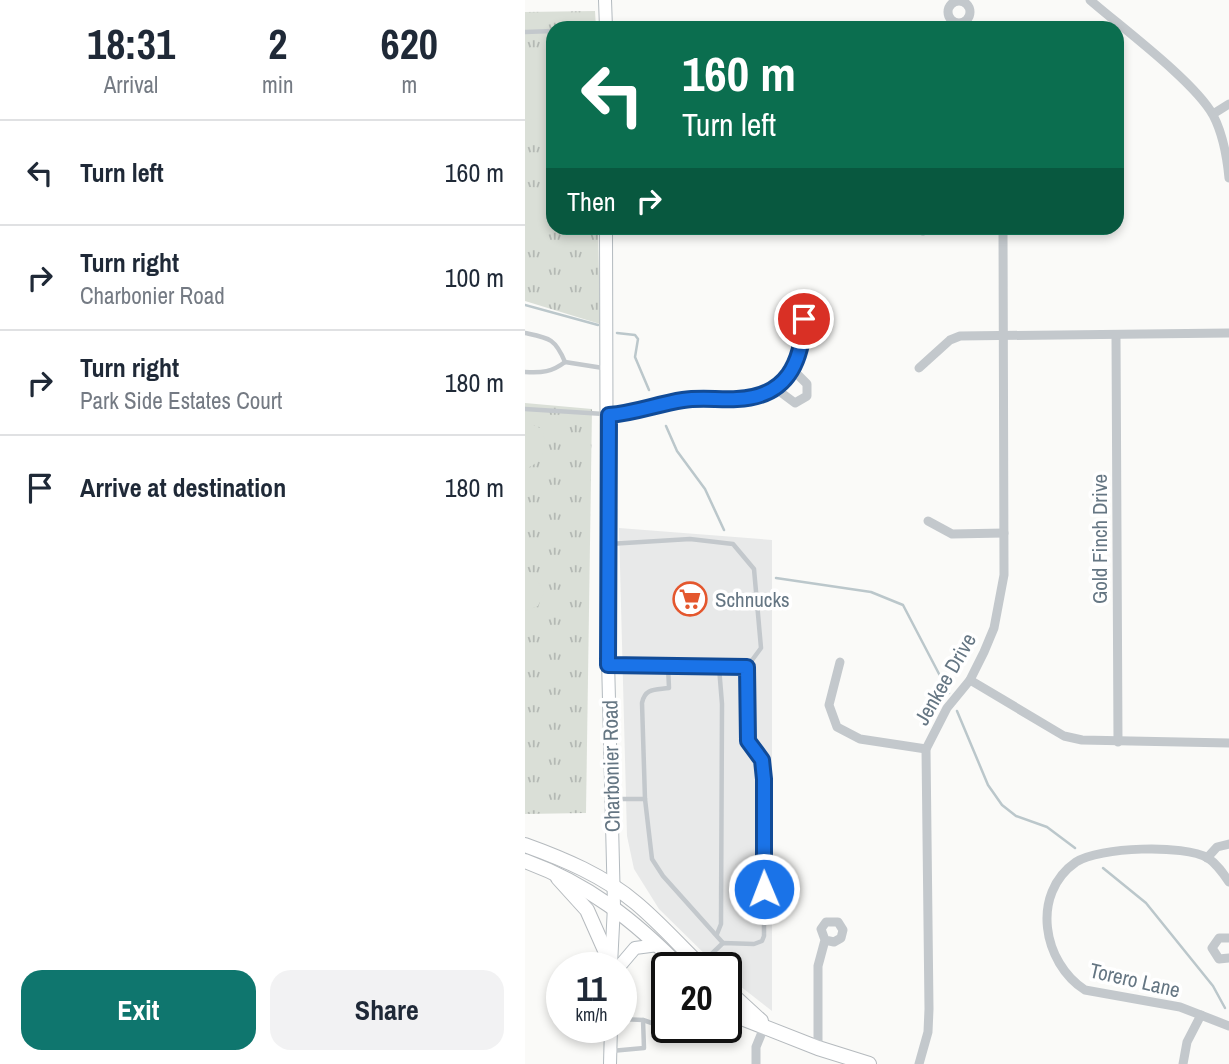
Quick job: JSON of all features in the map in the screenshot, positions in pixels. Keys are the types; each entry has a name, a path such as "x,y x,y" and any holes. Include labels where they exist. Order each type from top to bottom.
{"main road":[{"path":"605,0 606,21"},
{"name":"Charbonier Road","path":"607,235 608,665 613,952"},
{"path":"525,845 560,858 613,886 662,926 688,952"},
{"path":"525,861 550,870 614,906 666,952"},
{"path":"550,870 587,910 606,952"},
{"path":"630,952 635,948 659,945"},
{"path":"742,1004 765,1025"},
{"path":"742,1018 818,1048 869,1064"}],"street":[{"path":"1090,0 1109,21"},
{"path":"1124,34 1178,76 1213,114 1225,147 1229,178"},
{"path":"1213,114 1229,104"},
{"name":"Jenkee Drive","path":"919,1064 927,1032 929,1009 926,749 947,708 970,680 984,652 1000,604 1004,575 1003,235"},
{"path":"609,415 641,411 685,399 754,397 775,388 793,370 803,345 804,319"},
{"path":"919,368 950,340 960,336 1229,333"},
{"name":"Gold Finch Drive","path":"1117,336 1118,742"},
{"path":"775,388 795,403 807,396 807,384 793,370"},
{"path":"928,522 952,534 1004,533"},
{"path":"840,662 829,705 837,727 860,739 926,749"},
{"path":"970,680 1064,736 1118,742 1229,743"},
{"path":"1229,844 1217,847 1207,858 1226,871 1229,882"},
{"name":"Torero Lane","path":"1207,858 1182,851 1108,851 1093,855 1076,863 1056,887 1048,905 1047,920 1053,955 1072,982 1085,990 1180,1007 1229,1027"},
{"path":"1229,939 1219,938 1212,948 1219,959 1229,958"},
{"path":"818,1048 818,966 825,940"},
{"path":"1183,1064 1187,1042 1201,1015"},
{"path":"756,1064 756,1047 765,1025"}],"lane":[{"path":"525,32 546,31"},
{"path":"525,333 547,338 557,344 565,362"},
{"path":"525,372 555,370 565,362 607,368"},
{"path":"525,410 609,415"},
{"path":"608,544 690,539 733,544 754,569 761,648 747,667 748,741 762,760 764,779 764,936 762,941 754,944 723,943 715,952"},
{"path":"608,665 747,667"},
{"path":"668,666 669,688 649,691 644,695 642,703 645,799 652,859 663,876 723,943"},
{"path":"717,934 721,911 722,704 719,667"},
{"path":"612,800 645,799"},
{"path":"637,1020 651,1023"},
{"path":"610,1057 644,1048 643,1020"}],"shaded area":[{"path":"619,528 772,540 772,1011 742,988 742,952 703,952 659,909 634,869 627,836"}],"green space":[{"path":"595,11 596,21 546,21 546,235 598,235 600,324 525,301 525,12"},
{"path":"525,67 536,67 546,81 546,112 537,119 525,120"},
{"path":"525,187 546,193 546,234 541,239 525,238"},
{"path":"525,403 592,409 586,813 525,814"},
{"path":"525,421 542,429 545,442 540,458 525,469"},
{"path":"525,569 535,576 544,593 538,606 525,611"}],"waterway":[{"path":"525,305 598,325"},
{"path":"617,333 635,335 638,339 635,357 649,390"},
{"path":"666,426 677,451 705,489 724,530"},
{"path":"776,578 871,592 903,605 949,693"},
{"path":"957,711 988,785 1002,805 1016,816 1047,827 1075,848"},
{"path":"1103,868 1146,903 1213,986 1225,1008"}],"place":[{"name":"Schnucks","path":"690,599"}],"route":[{"path":"764,889 764,779 762,760 748,741 747,667 608,665 609,415 627,414 685,399 740,399 763,395 775,388 793,370 803,345 804,319"}]}
